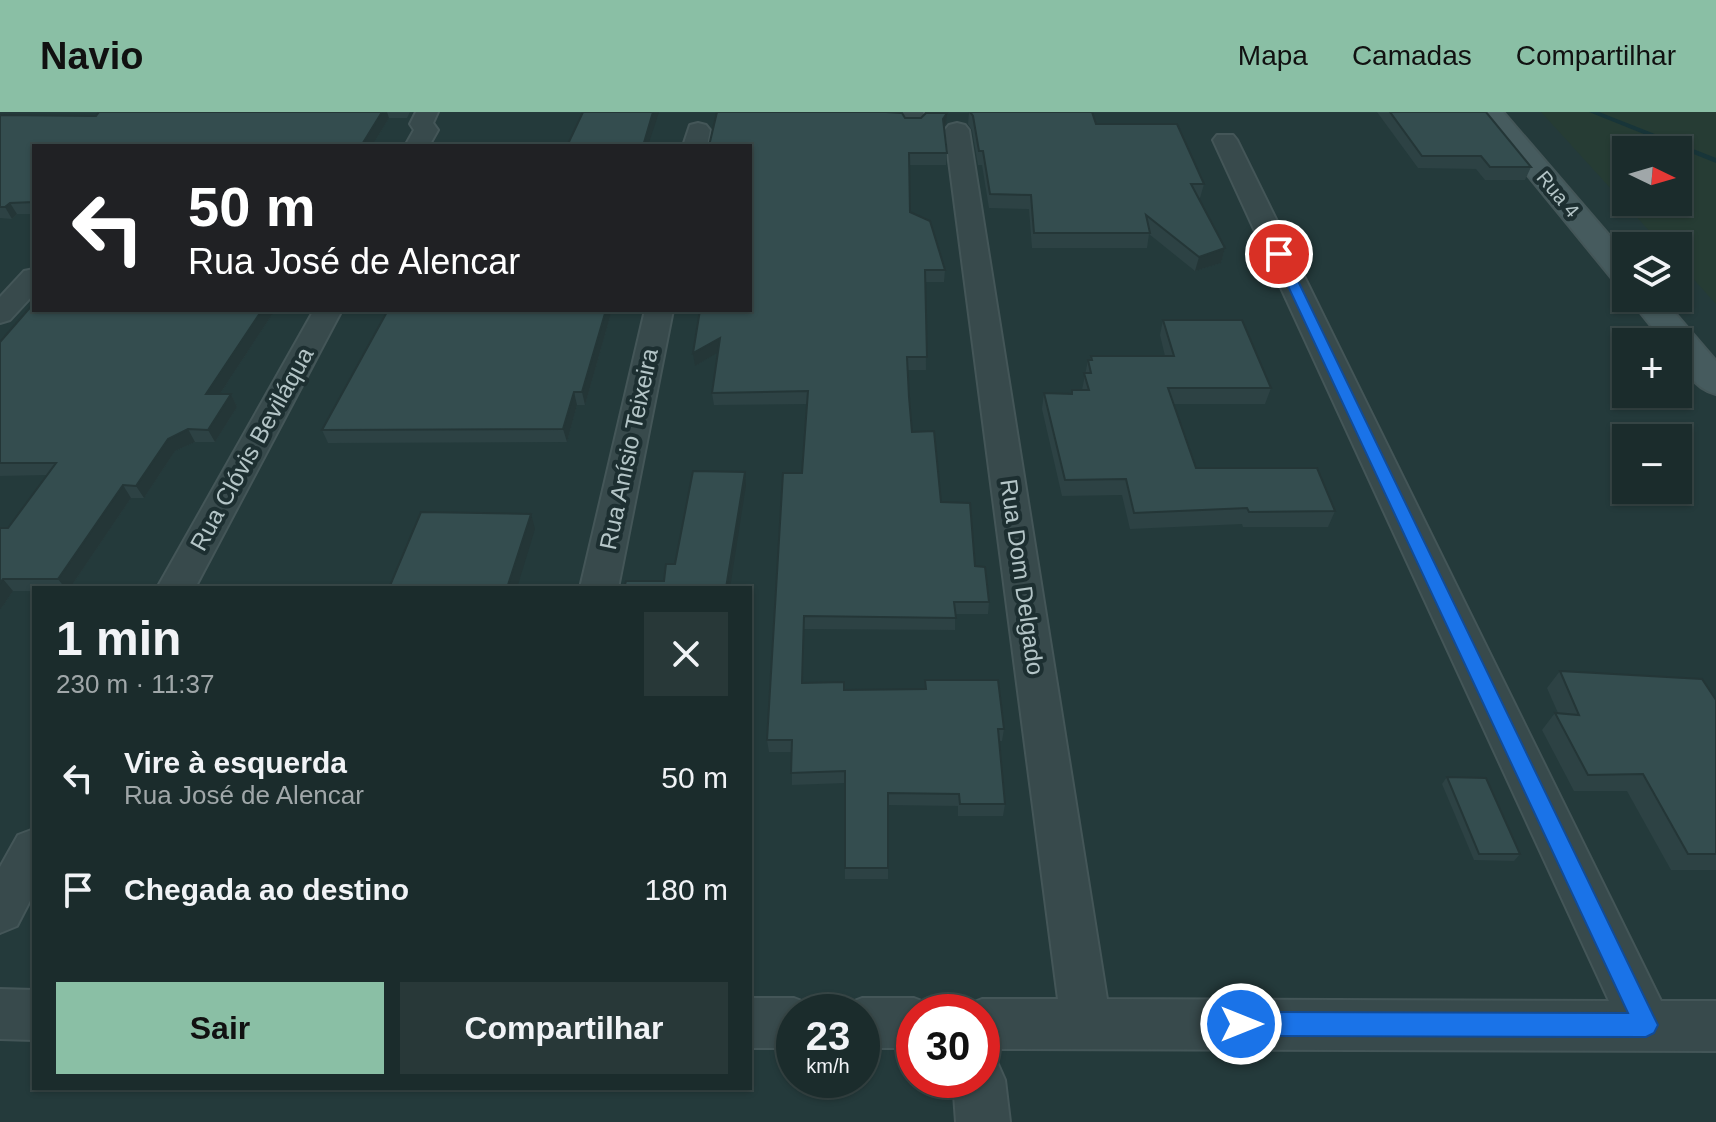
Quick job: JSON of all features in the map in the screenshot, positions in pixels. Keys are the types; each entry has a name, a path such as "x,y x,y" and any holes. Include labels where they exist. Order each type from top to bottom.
{"street":[{"path":"418,144 426,130 421,124 427,112"},
{"name":"Rua 4","path":"1489,112 1612,258"},
{"name":"Rua Dom Delgado","path":"957,130 1086,1024"},
{"path":"1225,140 1646,1025"},
{"path":"0,314 32,279"},
{"name":"Rua Clóvis Beviláqua","path":"177,586 327,312"},
{"name":"Rua Anísio Teixeira","path":"599,586 659,312"},
{"path":"1657,312 1716,383"},
{"path":"0,911 32,853"},
{"path":"0,1014 32,1015"},
{"path":"752,1023 776,1023"},
{"path":"1000,1024 1716,1026"},
{"path":"981,1098 983,1122"}],"green space":[{"path":"1541,112 1716,112 1716,304 1692,277 1692,232 1650,232 1636,216 1692,216 1692,136 1612,136 1612,190"}],"building":[{"path":"99,112 382,112 362,144 32,144 32,202 10,203 0,207 0,115 96,116"},
{"path":"583,112 653,112 644,144 568,144"},
{"path":"717,112 886,112 902,113 905,118 921,118 926,113 947,113 943,119 947,153 909,153 910,212 930,221 945,270 925,270 927,357 907,357 912,432 934,431 941,502 970,503 975,566 985,567 989,602 954,602 956,618 804,616 802,683 844,682 844,690 926,689 925,680 998,680 1004,729 998,729 1005,804 960,804 959,794 888,793 888,868 845,868 845,771 791,773 792,740 767,740 783,473 802,473 808,391 712,393 720,338 693,353 700,312 752,312 752,144 709,144"},
{"path":"970,112 1092,112 1096,124 1177,124 1204,184 1191,184 1225,248 1199,257 1146,215 1150,233 1034,233 1031,195 990,194 983,151 979,151"},
{"path":"1390,112 1486,112 1531,167 1490,167 1481,156 1422,156"},
{"path":"32,305 32,312 261,312 206,394 231,394 208,430 188,429 168,439 136,486 123,485 58,579 3,579 0,583 0,528 8,528 56,463 0,463 0,342"},
{"path":"387,312 605,312 582,392 574,392 563,429 322,430"},
{"path":"1163,320 1242,320 1271,388 1168,388 1196,468 1317,468 1335,511 1249,512 1247,508 1134,513 1126,479 1065,480 1044,393 1072,394 1072,390 1089,390 1084,373 1091,373 1088,360 1092,360 1091,356 1174,356"},
{"path":"693,471 745,472 726,586 625,586 626,581 664,581 666,564 675,564"},
{"path":"421,512 531,514 508,586 390,586"},
{"path":"1560,671 1702,679 1716,700 1716,854 1688,854 1643,774 1588,775 1555,713 1579,715"},
{"path":"1447,777 1486,778 1520,854 1479,854"}],"waterway":[{"path":"1593,112 1716,161"}],"route":[{"path":"1241,1024 1646,1025 1279,254"}]}
